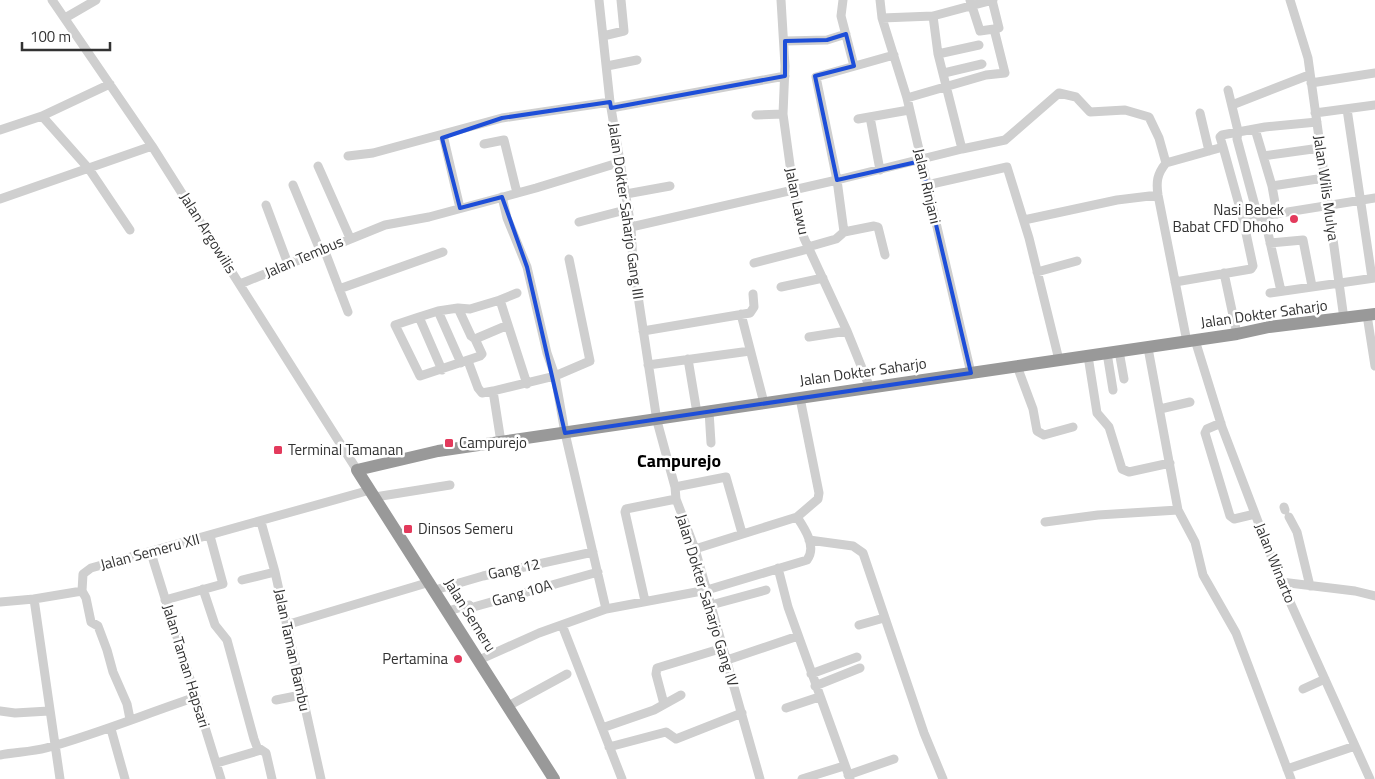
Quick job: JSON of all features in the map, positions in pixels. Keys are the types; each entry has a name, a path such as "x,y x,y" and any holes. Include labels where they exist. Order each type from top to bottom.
{"highway":[{"name":"Jalan Dokter Saharjo","path":"357,470 438,451 657,421 703,412 1148,348 1269,327 1371,315"},
{"name":"Jalan Semeru","path":"357,470 433,586 552,779"}],"street":[{"name":"Jalan Argowilis","path":"52,0 152,146 357,470"},
{"path":"65,18 96,0"},
{"name":"Jalan Dokter Saharjo Gang III","path":"599,0 610,105 631,227 633,263 657,421"},
{"path":"603,36 624,31 621,0"},
{"name":"Jalan Lawu","path":"781,0 784,41 783,114 797,216 808,248 847,331 870,388"},
{"path":"843,0 841,14 854,66"},
{"name":"Jalan Rinjani","path":"880,0 882,18 910,110 971,373"},
{"path":"882,18 933,16 971,3 992,0 999,28 980,32 971,3"},
{"name":"Jalan Wilis Mulya","path":"1290,0 1308,58 1344,319"},
{"path":"933,16 938,54 962,149"},
{"path":"907,98 986,75 1005,73 994,29"},
{"path":"784,41 827,40 846,34"},
{"path":"938,54 979,45"},
{"path":"844,232 837,180 816,78 817,76 894,55"},
{"path":"607,66 637,60"},
{"path":"944,73 982,64"},
{"path":"1232,105 1310,79 1375,73"},
{"path":"348,156 374,153 502,118 610,105 784,76"},
{"path":"0,130 42,116 110,84"},
{"path":"1228,90 1238,131 1237,139 1270,243 1281,291"},
{"path":"631,227 1005,140 1059,93 1076,97 1090,112 1125,110 1148,117 1159,138 1166,163 1223,147"},
{"path":"1175,282 1253,266 1243,219 1221,136 1347,109 1375,105"},
{"path":"1270,293 1373,278 1347,109"},
{"path":"858,119 910,110"},
{"path":"1200,113 1209,150"},
{"path":"756,115 783,114"},
{"path":"42,116 90,169 130,230"},
{"path":"870,117 880,170"},
{"path":"1255,129 1272,186 1276,214"},
{"path":"443,135 460,208"},
{"path":"484,144 504,140 517,193"},
{"path":"1,197 90,169 152,146"},
{"path":"1263,156 1320,148"},
{"name":"Jalan Tembus","path":"240,284 369,231 517,193 620,162"},
{"name":"Jalan Winarto","path":"1166,163 1159,172 1156,182 1175,282 1191,341 1281,582 1370,779"},
{"path":"318,166 350,238"},
{"path":"927,185 1008,167 1024,220 1059,360"},
{"path":"1272,186 1324,178"},
{"path":"293,185 340,289 348,312"},
{"path":"626,194 670,186"},
{"path":"1024,220 1117,200 1158,195"},
{"path":"502,197 507,218 527,267 547,353 555,376 565,433 606,609"},
{"path":"1243,219 1375,198"},
{"path":"266,205 288,264"},
{"path":"578,222 628,209"},
{"path":"754,263 836,239 844,232 874,226 878,227 885,255"},
{"path":"1270,243 1303,240 1306,244 1312,286"},
{"path":"340,289 443,252"},
{"path":"438,311 482,393 527,384 555,376 588,363 590,359 569,259"},
{"path":"1037,272 1077,261"},
{"path":"1224,273 1237,334"},
{"path":"780,287 823,278"},
{"path":"458,308 482,354 442,370 420,376 395,325 438,311 458,308 470,309 517,293"},
{"path":"643,331 741,314 753,310 753,294"},
{"path":"500,300 518,350 527,384"},
{"path":"741,314 764,404"},
{"path":"1371,315 1375,366"},
{"path":"418,317 442,370"},
{"path":"475,339 508,325"},
{"path":"809,337 847,331"},
{"path":"1148,348 1178,510 1195,542 1203,575 1236,633 1291,779"},
{"path":"648,365 750,351"},
{"path":"1113,352 1124,379"},
{"path":"1113,352 1114,390"},
{"path":"1088,356 1097,413 1109,427 1122,469 1129,472 1170,463"},
{"path":"688,359 711,443"},
{"path":"1017,366 1033,409 1037,431 1044,435 1073,427"},
{"path":"493,391 501,442"},
{"path":"695,549 798,517 819,496 800,398"},
{"path":"1160,409 1190,402"},
{"name":"Jalan Dokter Saharjo Gang IV","path":"657,421 675,487 676,499 695,549 760,779"},
{"path":"1221,423 1205,433 1230,516 1234,519 1255,514"},
{"path":"675,487 726,477 742,533"},
{"name":"Jalan Semeru XII","path":"82,591 83,574 87,570 261,522 373,494 450,485"},
{"path":"645,601 625,512 626,509 676,499"},
{"path":"1045,522 1098,515 1178,510"},
{"path":"1286,512 1297,532 1310,586"},
{"path":"479,660 562,625 606,609 707,590 809,559 811,546 798,517"},
{"name":"Jalan Taman Bambu","path":"261,522 275,572 321,779"},
{"path":"166,600 223,584 210,536"},
{"path":"809,540 859,548 863,553 924,733 943,779"},
{"name":"Gang 12","path":"286,625 433,586 593,552"},
{"name":"Jalan Taman Hapsari","path":"151,553 221,779"},
{"path":"778,568 784,598 849,777 894,759"},
{"path":"242,580 275,572"},
{"name":"Gang 10A","path":"448,610 468,605 470,608 598,572"},
{"path":"1281,582 1355,591 1375,596"},
{"path":"203,589 215,625 225,634 246,714 257,747 266,753 272,779"},
{"path":"711,605 766,590"},
{"path":"0,602 34,599 82,591 86,598 91,622 98,626 107,650 113,672 127,704 130,720"},
{"path":"34,599 60,779"},
{"path":"859,625 884,618"},
{"path":"562,625 622,779"},
{"path":"727,660 798,636"},
{"path":"664,704 656,668 723,648"},
{"path":"811,674 857,658"},
{"path":"815,686 860,668"},
{"path":"508,706 567,674"},
{"path":"1303,688 1325,679"},
{"path":"276,700 301,695"},
{"path":"602,728 664,704 681,695"},
{"path":"0,755 42,749 111,729 130,720 196,697"},
{"path":"786,708 819,697"},
{"path":"0,712 49,711"},
{"path":"609,747 666,732 676,738 742,713"},
{"path":"111,729 125,779"},
{"path":"1287,769 1355,746"},
{"path":"216,763 261,750"},
{"path":"802,779 844,766"}],"highlighted area":[{"path":"846,34 854,66 815,76 837,180 921,161 971,373 565,433 527,267 502,197 460,208 442,138 502,118 610,102 611,108 785,76 785,41 827,40"}],"place":[{"name":"Nasi Bebek Babat CFD Dhoho","path":"1294,219"},
{"name":"Campurejo","path":"449,443"},
{"name":"Terminal Tamanan","path":"278,450"},
{"name":"Dinsos Semeru","path":"408,529"},
{"name":"Pertamina","path":"458,659"}],"district":[{"name":"Campurejo","path":"679,461"}]}
